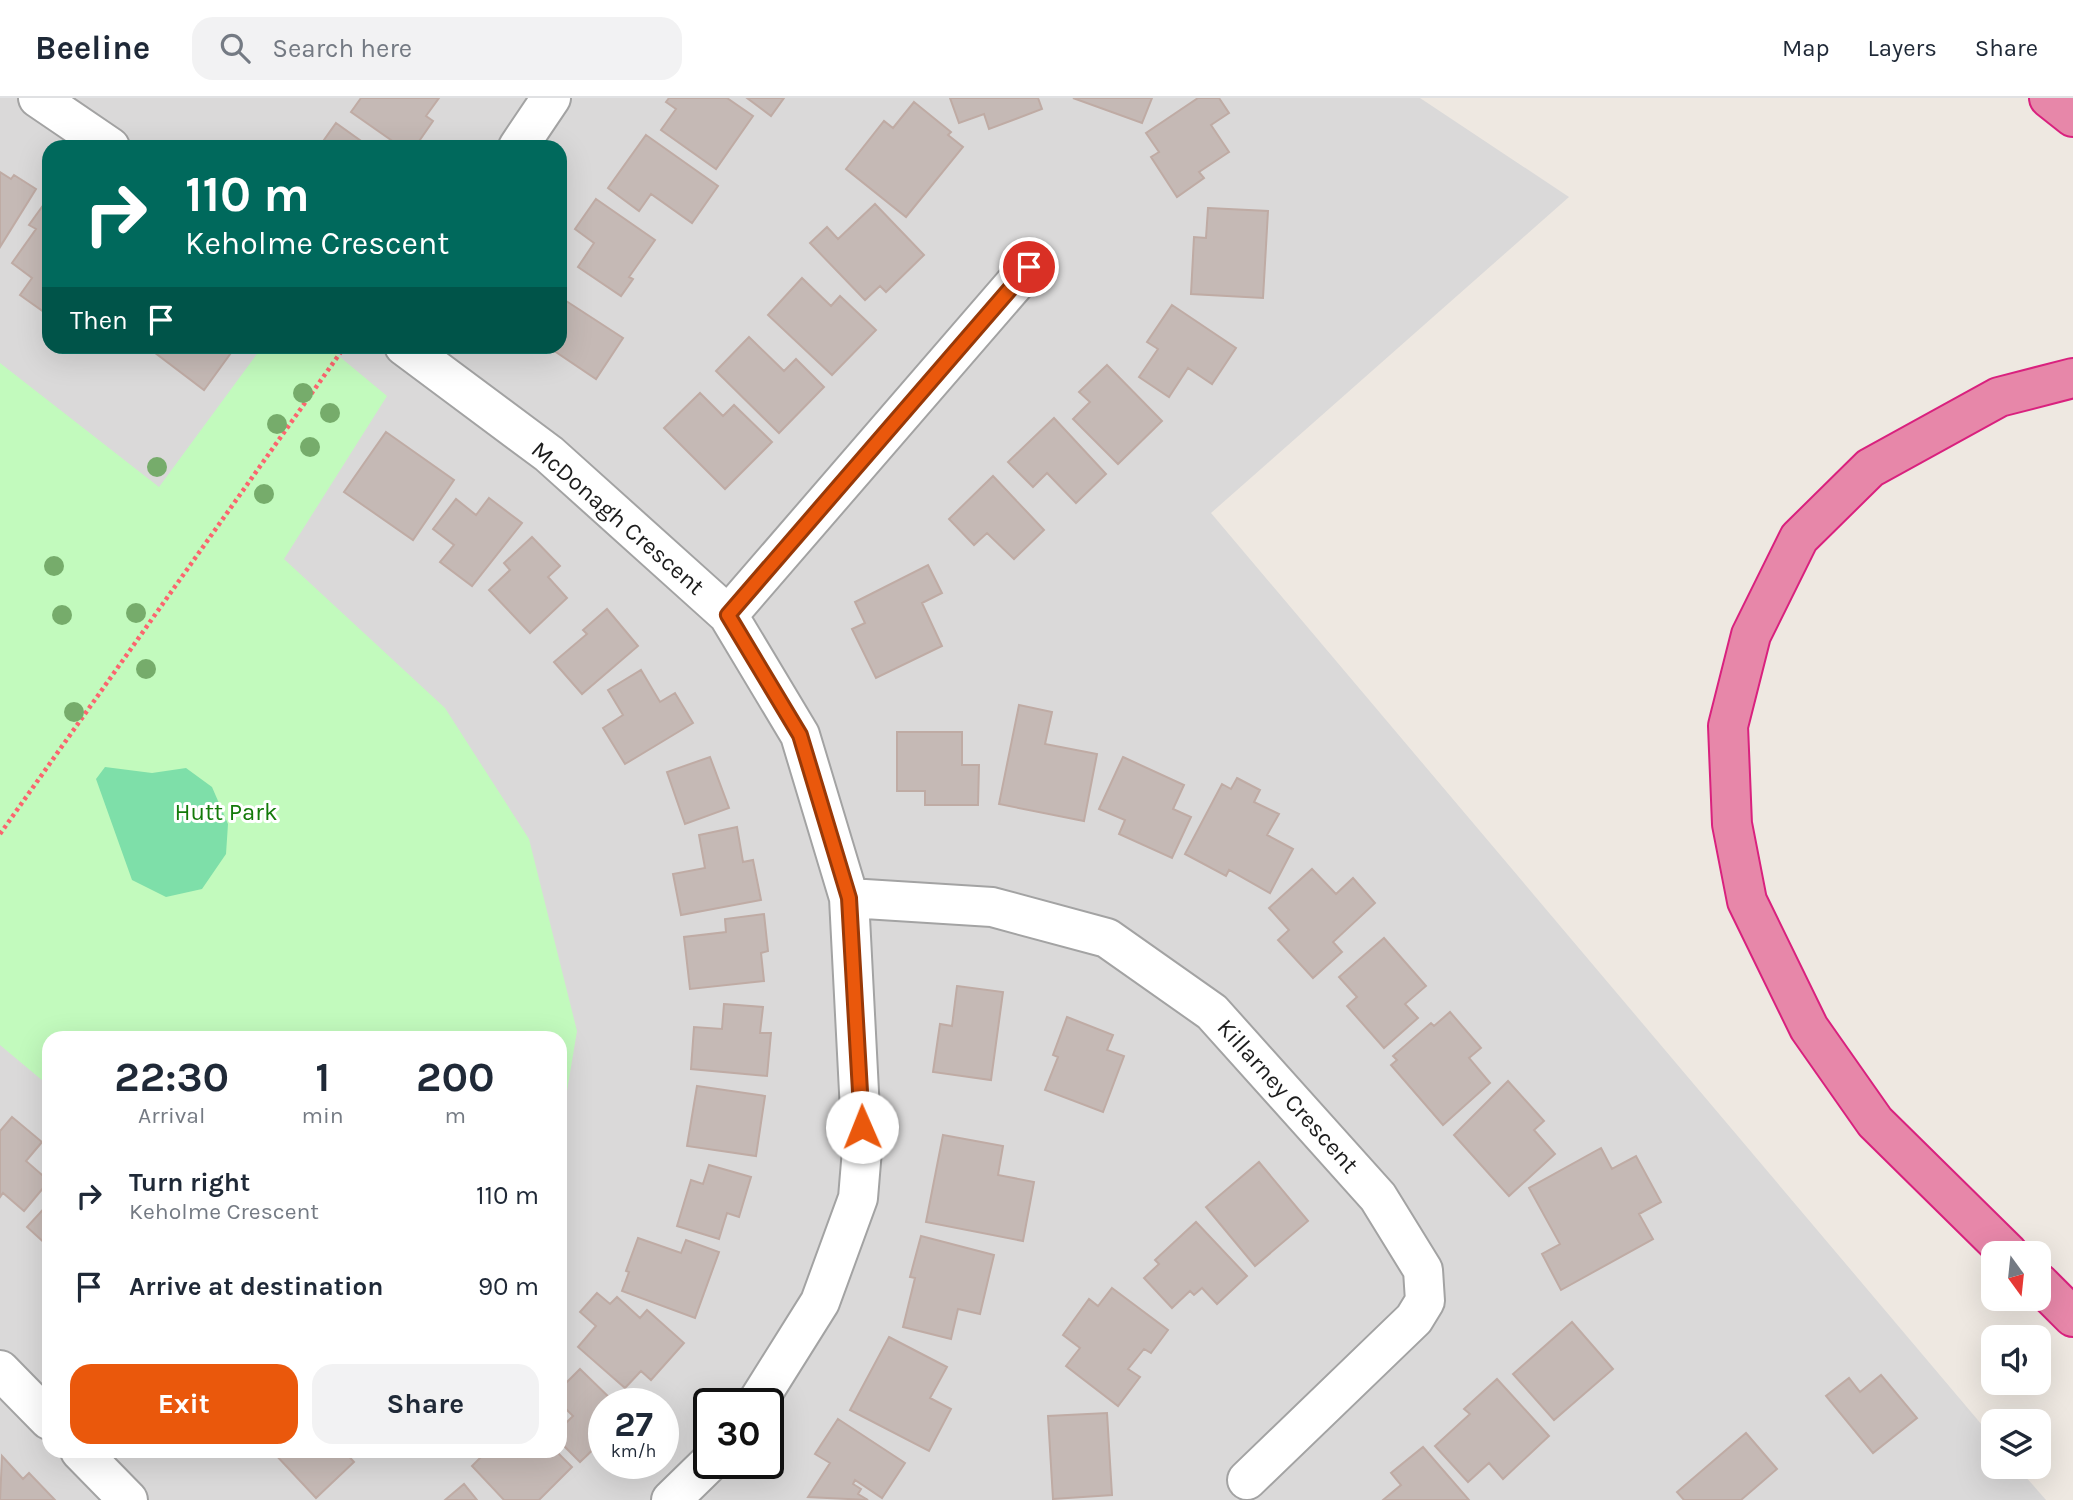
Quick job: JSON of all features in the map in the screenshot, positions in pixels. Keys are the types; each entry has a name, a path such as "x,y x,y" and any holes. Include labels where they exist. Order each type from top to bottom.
{"highway":[{"path":"2049,98 2073,117"},
{"path":"1996,1241 1875,1122 1809,1028 1747,901 1732,824 1728,726 1751,635 1799,538 1870,468 1999,397 2073,378"},
{"path":"2051,1295 2073,1317"}],"street":[{"path":"38,98 100,140"},
{"path":"523,140 551,98"},
{"path":"728,615 1029,267"},
{"name":"McDonagh Crescent","path":"415,354 549,454 728,615 800,735 849,898 861,1082 862,1150 858,1198 820,1302 766,1388"},
{"name":"Killarney Crescent","path":"849,898 992,907 1107,938 1212,1012 1378,1197 1423,1270 1425,1301 1414,1319 1247,1480"},
{"path":"0,1370 42,1413"},
{"path":"87,1458 128,1500"},
{"path":"671,1500 693,1479"}],"path":[{"path":"0,834 339,354"}],"shaded area":[{"path":"0,98 1420,98 1569,197 1211,513 1981,1424 1981,1479 2028,1479 2046,1500 0,1500"}],"green space":[{"name":"Hutt Park","path":"257,354 336,354 387,396 284,559 445,708 529,839 577,1031 567,1091 567,1031 42,1031 42,1080 0,1045 0,363 159,487"},
{"path":"105,767 152,773 186,768 212,787 228,824 226,854 202,889 166,897 132,880 96,779"}],"building":[{"path":"361,98 439,98 426,116 433,121 420,140 391,140 351,112"},
{"path":"669,98 727,98 753,116 716,169 661,130 676,109 666,102"},
{"path":"747,98 784,98 771,116"},
{"path":"950,98 1038,98 1042,109 989,129 984,114 959,123"},
{"path":"1073,98 1152,98 1142,123"},
{"path":"1198,98 1219,98 1229,113 1211,125 1229,152 1199,172 1204,178 1177,197 1151,157 1159,152 1146,133"},
{"path":"914,102 951,132 948,135 963,147 906,217 846,169 884,121 893,128"},
{"path":"336,123 360,140 324,140"},
{"path":"646,135 718,186 692,223 651,194 639,211 608,188"},
{"path":"0,172 11,179 14,175 36,189 0,247"},
{"path":"596,199 655,240 629,277 633,279 621,296 578,267 594,243 575,229"},
{"path":"875,204 924,255 886,292 880,286 865,300 810,243 827,227 838,239"},
{"path":"42,207 42,311 20,295 32,278 12,263 36,229 29,225"},
{"path":"1208,208 1268,211 1263,298 1191,294 1194,237 1206,238"},
{"path":"802,278 831,306 840,296 876,330 832,375 768,315"},
{"path":"567,302 623,338 596,379 559,354 567,354"},
{"path":"1172,305 1236,348 1212,384 1188,368 1169,397 1139,377 1158,349 1147,342"},
{"path":"749,337 784,371 796,359 824,387 779,433 716,371"},
{"path":"157,354 230,354 204,390"},
{"path":"1107,365 1162,421 1118,464 1073,419 1090,402 1079,392"},
{"path":"700,393 723,416 734,405 772,442 725,489 664,428"},
{"path":"1054,418 1106,474 1076,503 1047,473 1033,487 1008,462"},
{"path":"386,432 454,480 413,540 344,492"},
{"path":"993,476 1044,530 1014,559 987,533 974,545 949,519"},
{"path":"489,498 522,523 472,586 440,562 454,545 433,529 456,499 476,515"},
{"path":"532,537 560,566 548,577 567,598 530,633 489,590 510,570 504,563"},
{"path":"928,565 942,593 922,603 942,646 876,678 852,629 865,623 855,602"},
{"path":"607,609 638,646 582,694 554,662 587,634 583,630"},
{"path":"641,670 660,702 675,693 693,723 625,764 603,728 623,715 608,690"},
{"path":"1019,705 1052,712 1045,744 1097,754 1084,821 999,804"},
{"path":"897,732 962,732 962,765 979,765 978,805 925,805 925,791 897,791"},
{"path":"710,757 729,808 685,824 667,772"},
{"path":"1123,757 1184,785 1173,809 1191,817 1172,858 1119,834 1125,820 1099,809"},
{"path":"1237,778 1260,790 1254,802 1279,814 1267,835 1293,849 1270,893 1229,870 1226,876 1185,854 1222,784 1231,789"},
{"path":"737,827 743,862 753,860 761,900 681,915 673,874 705,868 699,835"},
{"path":"1312,869 1336,894 1353,878 1375,903 1333,942 1342,952 1313,978 1278,940 1289,930 1269,908"},
{"path":"764,914 768,951 761,953 764,981 690,989 684,937 726,932 725,919"},
{"path":"1384,938 1426,986 1405,1004 1418,1018 1384,1048 1347,1006 1357,997 1339,977"},
{"path":"957,986 1003,992 991,1080 933,1072 940,1024 952,1026"},
{"path":"724,1004 763,1007 760,1033 771,1033 767,1076 691,1069 694,1027 722,1029"},
{"path":"1450,1012 1481,1048 1469,1058 1490,1083 1443,1125 1391,1065 1397,1060 1393,1056 1431,1023 1434,1026"},
{"path":"1067,1017 1113,1035 1107,1050 1124,1056 1103,1112 1045,1090 1058,1057 1053,1055"},
{"path":"1508,1081 1544,1121 1534,1130 1555,1154 1509,1196 1454,1135"},
{"path":"697,1086 765,1096 756,1156 687,1146"},
{"path":"12,1117 42,1142 26,1161 42,1175 42,1189 24,1211 3,1193 0,1197 0,1131"},
{"path":"943,1135 1003,1146 998,1175 1034,1182 1023,1241 926,1222"},
{"path":"1601,1148 1612,1169 1636,1156 1661,1202 1639,1214 1653,1239 1561,1290 1542,1254 1560,1244 1529,1188"},
{"path":"1259,1162 1308,1221 1255,1266 1206,1207"},
{"path":"709,1165 751,1177 739,1217 727,1213 719,1239 677,1226 691,1180 703,1184"},
{"path":"42,1211 42,1241 27,1227"},
{"path":"1196,1222 1247,1276 1217,1304 1202,1288 1194,1295 1190,1291 1172,1308 1144,1278 1159,1264 1155,1260"},
{"path":"921,1236 994,1255 980,1314 958,1309 951,1339 903,1327 915,1278 910,1277"},
{"path":"638,1238 681,1253 686,1240 719,1252 695,1318 622,1291"},
{"path":"1112,1288 1168,1330 1151,1353 1144,1349 1128,1369 1140,1377 1118,1406 1066,1366 1080,1348 1063,1335 1089,1299 1098,1306"},
{"path":"597,1293 610,1304 617,1297 640,1318 647,1310 684,1343 651,1380 641,1371 625,1388 578,1347 596,1326 580,1312"},
{"path":"1572,1322 1613,1369 1554,1420 1513,1374"},
{"path":"889,1337 947,1367 930,1398 951,1409 929,1451 850,1410"},
{"path":"580,1369 600,1388 588,1388 588,1454 580,1462 567,1449 567,1422 573,1416 567,1410 567,1382"},
{"path":"1881,1375 1917,1418 1873,1453 1826,1396 1849,1378 1860,1392"},
{"path":"1497,1379 1549,1436 1503,1479 1489,1463 1468,1482 1435,1446 1470,1414 1464,1409"},
{"path":"1107,1413 1112,1495 1053,1499 1048,1416"},
{"path":"838,1419 905,1463 882,1498 855,1480 853,1484 861,1489 858,1494 868,1500 808,1497 830,1463 815,1454"},
{"path":"1746,1433 1777,1469 1741,1500 1684,1500 1677,1492"},
{"path":"1423,1447 1469,1500 1383,1500 1401,1485 1391,1473"},
{"path":"2,1456 23,1479 29,1473 55,1500 0,1500"},
{"path":"279,1458 350,1458 354,1462 316,1498"},
{"path":"480,1458 563,1458 572,1467 539,1500 504,1500 472,1466"},
{"path":"464,1484 477,1500 445,1500"}],"route":[{"path":"862,1127 849,898 800,735 728,615 1029,267"}]}
